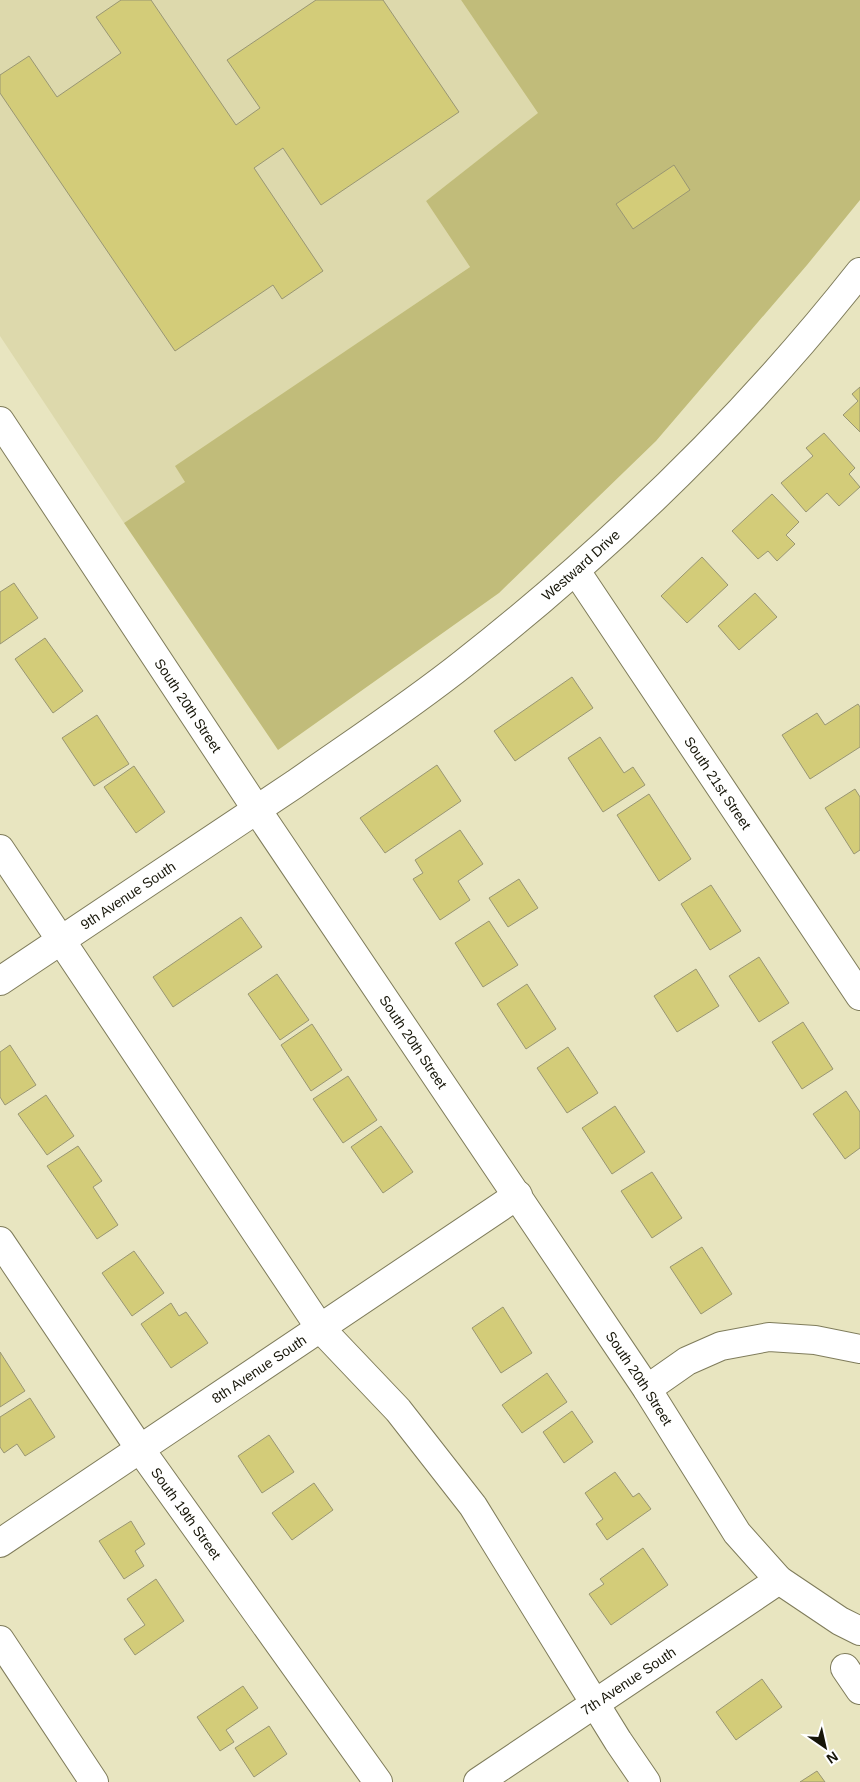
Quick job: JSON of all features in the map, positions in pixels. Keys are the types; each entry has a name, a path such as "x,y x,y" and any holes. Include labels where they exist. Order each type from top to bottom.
{"street":[{"name":"Westward Drive","path":"257,810 375,729 463,664 576,571 720,434 838,300 860,272"},
{"name":"South 20th Street","path":"0,421 257,810 647,1389 737,1533 779,1580 840,1621 860,1631"},
{"name":"South 21st Street","path":"576,571 860,996"},
{"name":"9th Avenue South","path":"0,981 257,810"},
{"path":"0,849 320,1328 398,1410 473,1506 618,1741 646,1782"},
{"name":"8th Avenue South","path":"0,1543 518,1195"},
{"name":"South 19th Street","path":"0,1241 140,1449 378,1782"},
{"path":"647,1389 687,1361 721,1346 769,1337 816,1340 860,1349"},
{"name":"7th Avenue South","path":"478,1782 779,1580"},
{"path":"0,1640 94,1782"}],"shaded area":[{"path":"0,0 461,0 539,113 426,201 470,267 176,466 186,482 124,523 0,336"},
{"path":"461,0 860,0 860,200 807,265 656,441 499,593 278,750 124,523 185,482 175,466 470,267 426,201 538,113"}],"building":[{"path":"121,0 151,0 236,125 260,108 227,60 316,0 383,0 459,112 321,205 283,148 254,168 323,271 282,299 273,285 175,351 0,93 0,75 29,56 57,97 121,53 96,17"},
{"path":"674,165 690,190 633,229 616,204"},
{"path":"860,387 860,432 843,415 858,401 852,394"},
{"path":"824,433 855,468 849,474 860,487 839,506 827,493 806,512 781,483 813,456 806,448"},
{"path":"772,494 799,522 786,535 795,544 777,561 768,551 758,559 732,531"},
{"path":"702,557 728,585 687,623 661,596"},
{"path":"14,583 38,618 0,644 0,592"},
{"path":"755,593 777,617 739,650 718,626"},
{"path":"45,638 83,691 53,713 15,659"},
{"path":"572,677 593,708 515,761 494,731"},
{"path":"858,704 860,707 860,747 810,779 782,735 817,713 825,725"},
{"path":"97,715 129,764 94,786 62,738"},
{"path":"600,737 624,773 633,767 645,785 603,812 568,758"},
{"path":"437,765 461,801 385,853 360,818"},
{"path":"134,766 165,812 136,833 104,787"},
{"path":"855,789 860,797 860,850 854,854 825,808"},
{"path":"649,794 691,859 659,881 617,815"},
{"path":"460,830 483,864 458,881 470,900 440,920 413,879 423,873 415,860"},
{"path":"519,879 538,908 508,927 489,898"},
{"path":"711,885 741,931 710,950 681,904"},
{"path":"241,917 262,947 173,1007 153,977"},
{"path":"489,921 518,965 483,987 455,943"},
{"path":"759,957 789,1003 759,1022 729,976"},
{"path":"696,969 719,1006 677,1032 654,996"},
{"path":"277,974 309,1020 280,1040 248,994"},
{"path":"527,984 556,1029 526,1049 497,1004"},
{"path":"803,1022 833,1069 802,1089 772,1042"},
{"path":"312,1024 342,1070 311,1091 281,1045"},
{"path":"10,1045 36,1085 5,1105 0,1097 0,1052"},
{"path":"568,1047 598,1093 567,1113 537,1068"},
{"path":"348,1076 377,1120 343,1143 313,1099"},
{"path":"846,1091 860,1112 860,1148 845,1159 813,1114"},
{"path":"46,1095 74,1136 47,1155 18,1114"},
{"path":"615,1106 645,1152 612,1174 582,1128"},
{"path":"381,1126 413,1172 383,1193 351,1147"},
{"path":"78,1146 102,1181 93,1187 118,1225 97,1239 47,1166"},
{"path":"652,1172 682,1218 652,1238 621,1191"},
{"path":"702,1247 732,1294 701,1314 670,1267"},
{"path":"134,1251 164,1293 132,1316 102,1273"},
{"path":"171,1303 179,1316 186,1312 208,1343 171,1368 141,1324"},
{"path":"503,1307 532,1353 501,1373 472,1328"},
{"path":"0,1352 25,1391 0,1407"},
{"path":"547,1373 567,1402 522,1433 502,1405"},
{"path":"30,1398 55,1437 25,1456 17,1444 4,1453 0,1447 0,1417"},
{"path":"572,1411 593,1442 564,1463 543,1432"},
{"path":"269,1435 294,1472 262,1493 238,1456"},
{"path":"615,1472 633,1497 639,1493 651,1509 607,1540 596,1524 603,1519 585,1493"},
{"path":"314,1483 333,1510 292,1540 272,1513"},
{"path":"131,1521 145,1544 135,1551 144,1566 124,1579 99,1541"},
{"path":"643,1548 668,1585 611,1625 589,1594 604,1584 600,1579"},
{"path":"156,1579 184,1621 135,1655 124,1639 145,1625 127,1599"},
{"path":"762,1679 782,1707 736,1740 716,1712"},
{"path":"243,1686 258,1708 226,1730 234,1742 220,1751 197,1717"},
{"path":"269,1726 287,1754 254,1777 235,1748"},
{"path":"817,1771 825,1782 800,1782"}]}
